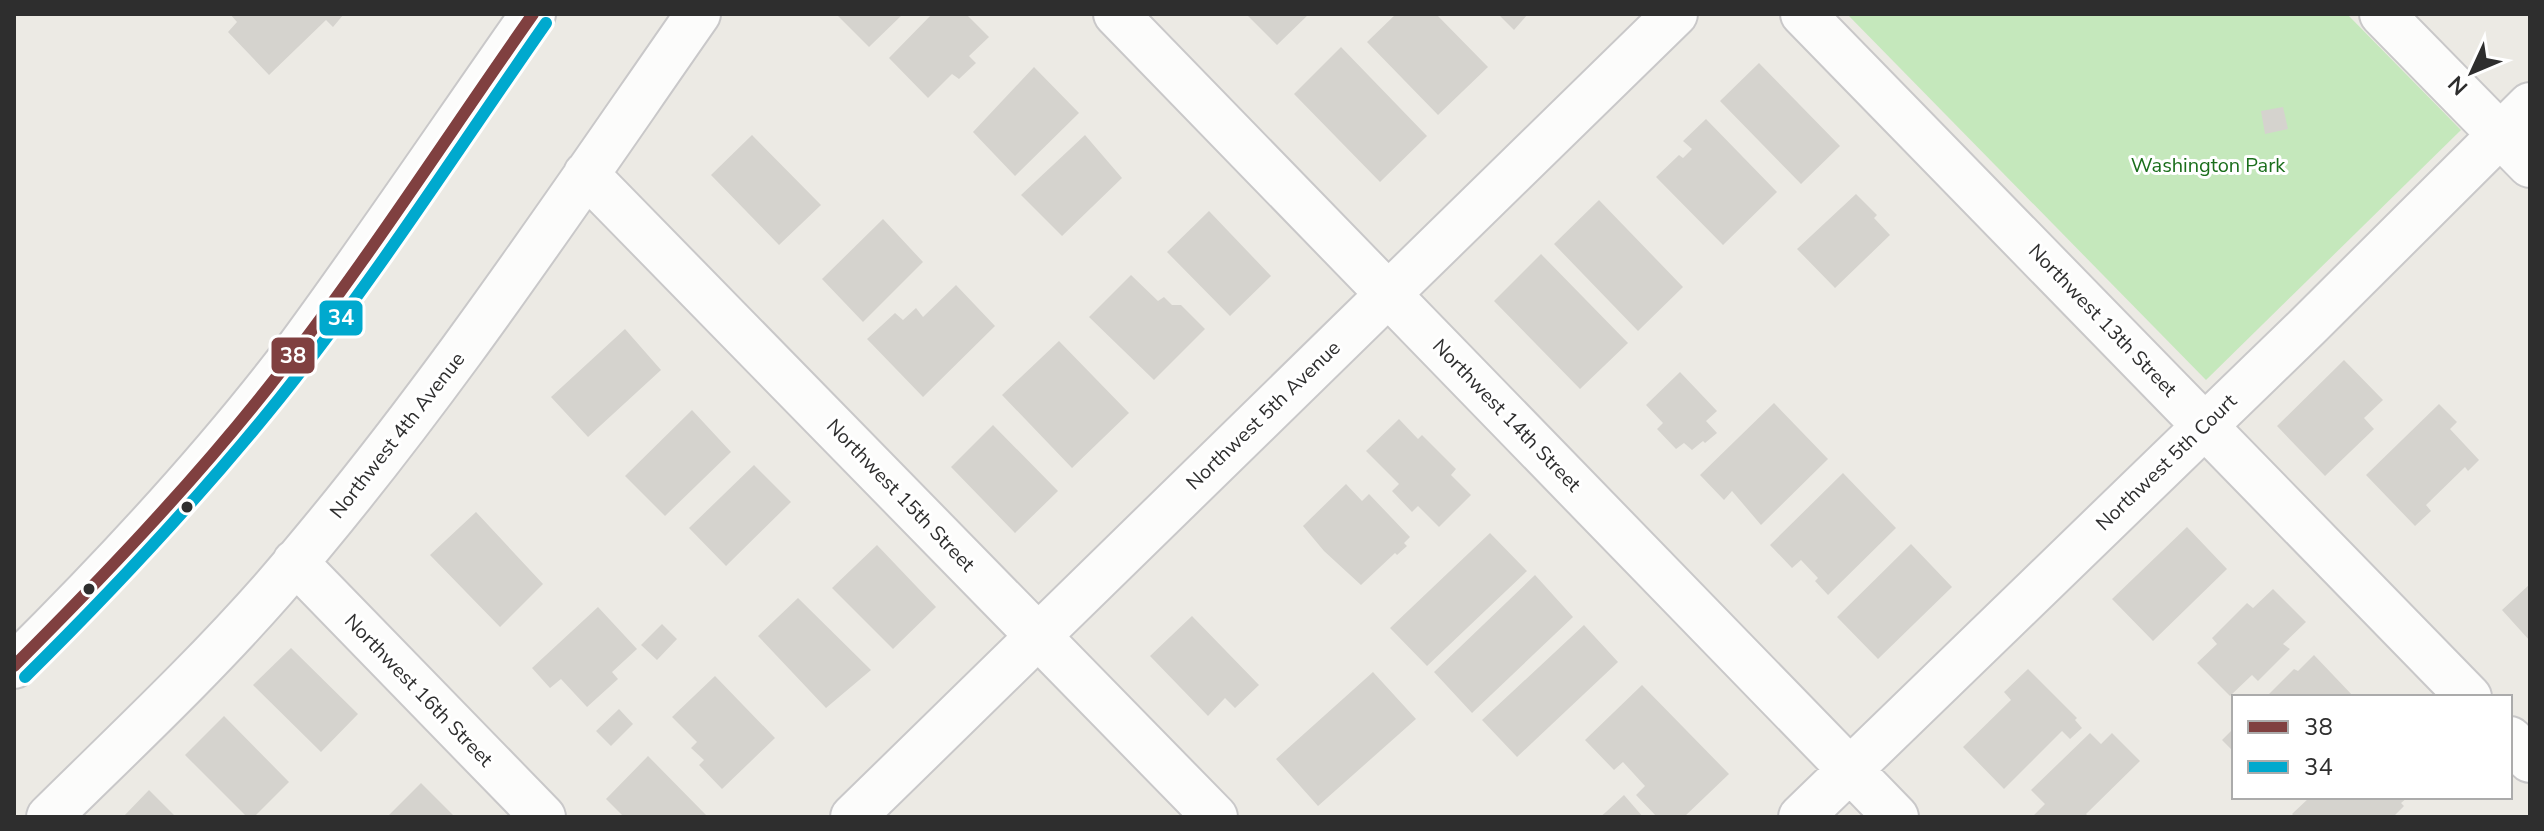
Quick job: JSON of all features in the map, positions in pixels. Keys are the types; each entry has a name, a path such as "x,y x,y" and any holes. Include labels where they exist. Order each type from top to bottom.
{"street":[{"path":"14,666 165,507 298,348 533,14"},
{"name":"Northwest 4th Avenue","path":"49,817 181,687 265,597 374,467 444,376 698,14"},
{"name":"Northwest 14th Street","path":"1116,14 1896,817"},
{"name":"Northwest 5th Avenue","path":"853,817 1675,14"},
{"name":"Northwest 13th Street","path":"1803,14 2467,695"},
{"path":"2382,14 2515,120 2530,165"},
{"name":"Northwest 5th Court","path":"1801,817 2308,326 2515,120"},
{"name":"Northwest 15th Street","path":"586,174 1215,817"},
{"name":"Northwest 16th Street","path":"295,562 543,817"},
{"path":"2512,741 2530,760"}],"green space":[{"name":"Washington Park","path":"1847,14 2347,14 2461,130 2206,380"}],"building":[{"path":"230,14 344,14 333,27 326,20 269,75 228,32 237,22"},
{"path":"836,14 903,14 869,47"},
{"path":"932,14 966,14 989,37 969,56 976,63 959,79 952,74 928,98 889,58"},
{"path":"1246,14 1309,14 1277,45"},
{"path":"1396,14 1436,14 1488,67 1438,115 1367,42"},
{"path":"1498,14 1528,14 1514,30"},
{"path":"1341,47 1427,136 1380,182 1294,94"},
{"path":"1759,63 1840,146 1801,184 1720,101"},
{"path":"1034,67 1079,113 1015,176 973,132"},
{"path":"2283,107 2288,129 2265,134 2261,111"},
{"path":"1706,119 1777,192 1723,245 1656,177 1679,155 1683,158 1692,149 1683,141"},
{"path":"752,135 821,205 779,245 711,175"},
{"path":"1085,135 1122,178 1062,236 1021,195"},
{"path":"1856,194 1877,215 1874,218 1890,235 1835,288 1797,249"},
{"path":"1599,200 1683,287 1638,331 1554,244"},
{"path":"1209,211 1271,276 1230,316 1167,252"},
{"path":"883,219 923,262 863,322 822,279"},
{"path":"1541,254 1628,343 1580,389 1494,301"},
{"path":"1131,275 1158,301 1164,297 1172,305 1181,305 1205,329 1154,380 1089,317"},
{"path":"956,285 995,326 923,397 867,339 895,313 903,320 916,308 923,317"},
{"path":"625,329 661,370 588,437 551,397"},
{"path":"1059,341 1129,413 1072,468 1002,395"},
{"path":"2344,360 2383,400 2364,418 2374,429 2325,476 2277,426"},
{"path":"1680,372 1717,411 1706,421 1717,433 1692,450 1684,443 1676,449 1657,429 1663,423 1646,405"},
{"path":"1774,403 1828,459 1761,525 1732,491 1724,500 1700,475"},
{"path":"2439,404 2457,422 2450,429 2479,460 2468,471 2465,467 2426,505 2431,511 2415,526 2366,475"},
{"path":"692,410 731,452 665,516 625,476"},
{"path":"1399,419 1418,439 1422,435 1456,469 1451,475 1471,495 1439,527 1418,506 1412,512 1392,491 1399,484 1366,451"},
{"path":"993,425 1058,491 1015,533 951,467"},
{"path":"754,465 791,502 726,566 689,528"},
{"path":"1843,473 1896,528 1828,595 1815,581 1818,578 1801,560 1792,568 1770,545"},
{"path":"1346,484 1362,501 1369,494 1410,537 1404,543 1407,546 1397,555 1395,553 1361,585 1324,551 1303,526"},
{"path":"476,512 543,584 500,627 430,555"},
{"path":"2187,527 2227,569 2153,641 2112,599"},
{"path":"1490,533 1527,571 1427,666 1390,628"},
{"path":"1911,544 1952,587 1878,659 1837,617"},
{"path":"877,545 936,607 893,649 832,588"},
{"path":"1535,575 1573,617 1472,713 1434,672"},
{"path":"2530,584 2530,641 2502,610"},
{"path":"2273,589 2306,622 2283,644 2290,649 2258,681 2252,675 2230,696 2197,663 2217,644 2212,638 2247,603 2253,608"},
{"path":"798,598 871,670 826,708 758,636"},
{"path":"598,607 637,649 612,672 618,679 587,707 561,679 550,688 532,668"},
{"path":"1192,616 1259,685 1235,708 1225,698 1208,716 1150,656"},
{"path":"662,624 677,639 657,660 641,645"},
{"path":"1584,625 1618,662 1517,757 1482,720"},
{"path":"291,648 358,714 321,752 253,685"},
{"path":"2314,655 2352,695 2268,695 2294,669 2298,671"},
{"path":"2028,669 2077,718 2075,720 2082,728 2070,739 2062,731 2004,789 1963,747 2011,700 2004,692"},
{"path":"1373,672 1416,719 1318,806 1276,759"},
{"path":"715,676 775,738 722,789 699,765 704,760 691,748 697,742 672,717"},
{"path":"1642,685 1729,774 1684,817 1657,817 1636,795 1645,786 1623,762 1614,770 1585,740"},
{"path":"619,709 633,724 611,746 596,731"},
{"path":"224,716 289,782 254,817 247,817 185,755"},
{"path":"2232,730 2232,750 2222,740"},
{"path":"2090,733 2101,744 2112,733 2140,761 2086,814 2089,817 2032,817 2045,804 2031,790"},
{"path":"648,756 708,817 624,817 606,799"},
{"path":"421,783 455,817 387,817"},
{"path":"149,790 176,817 123,817"},
{"path":"1624,795 1643,817 1600,817 1606,812"},
{"path":"2308,799 2406,799 2401,803 2404,806 2393,817 2295,817 2292,814"}],"transit line":[{"name":"38","path":"14,666 144,531 267,389 370,251 533,14"},
{"name":"34","path":"25,677 156,542 279,399 382,261 546,23"}]}
